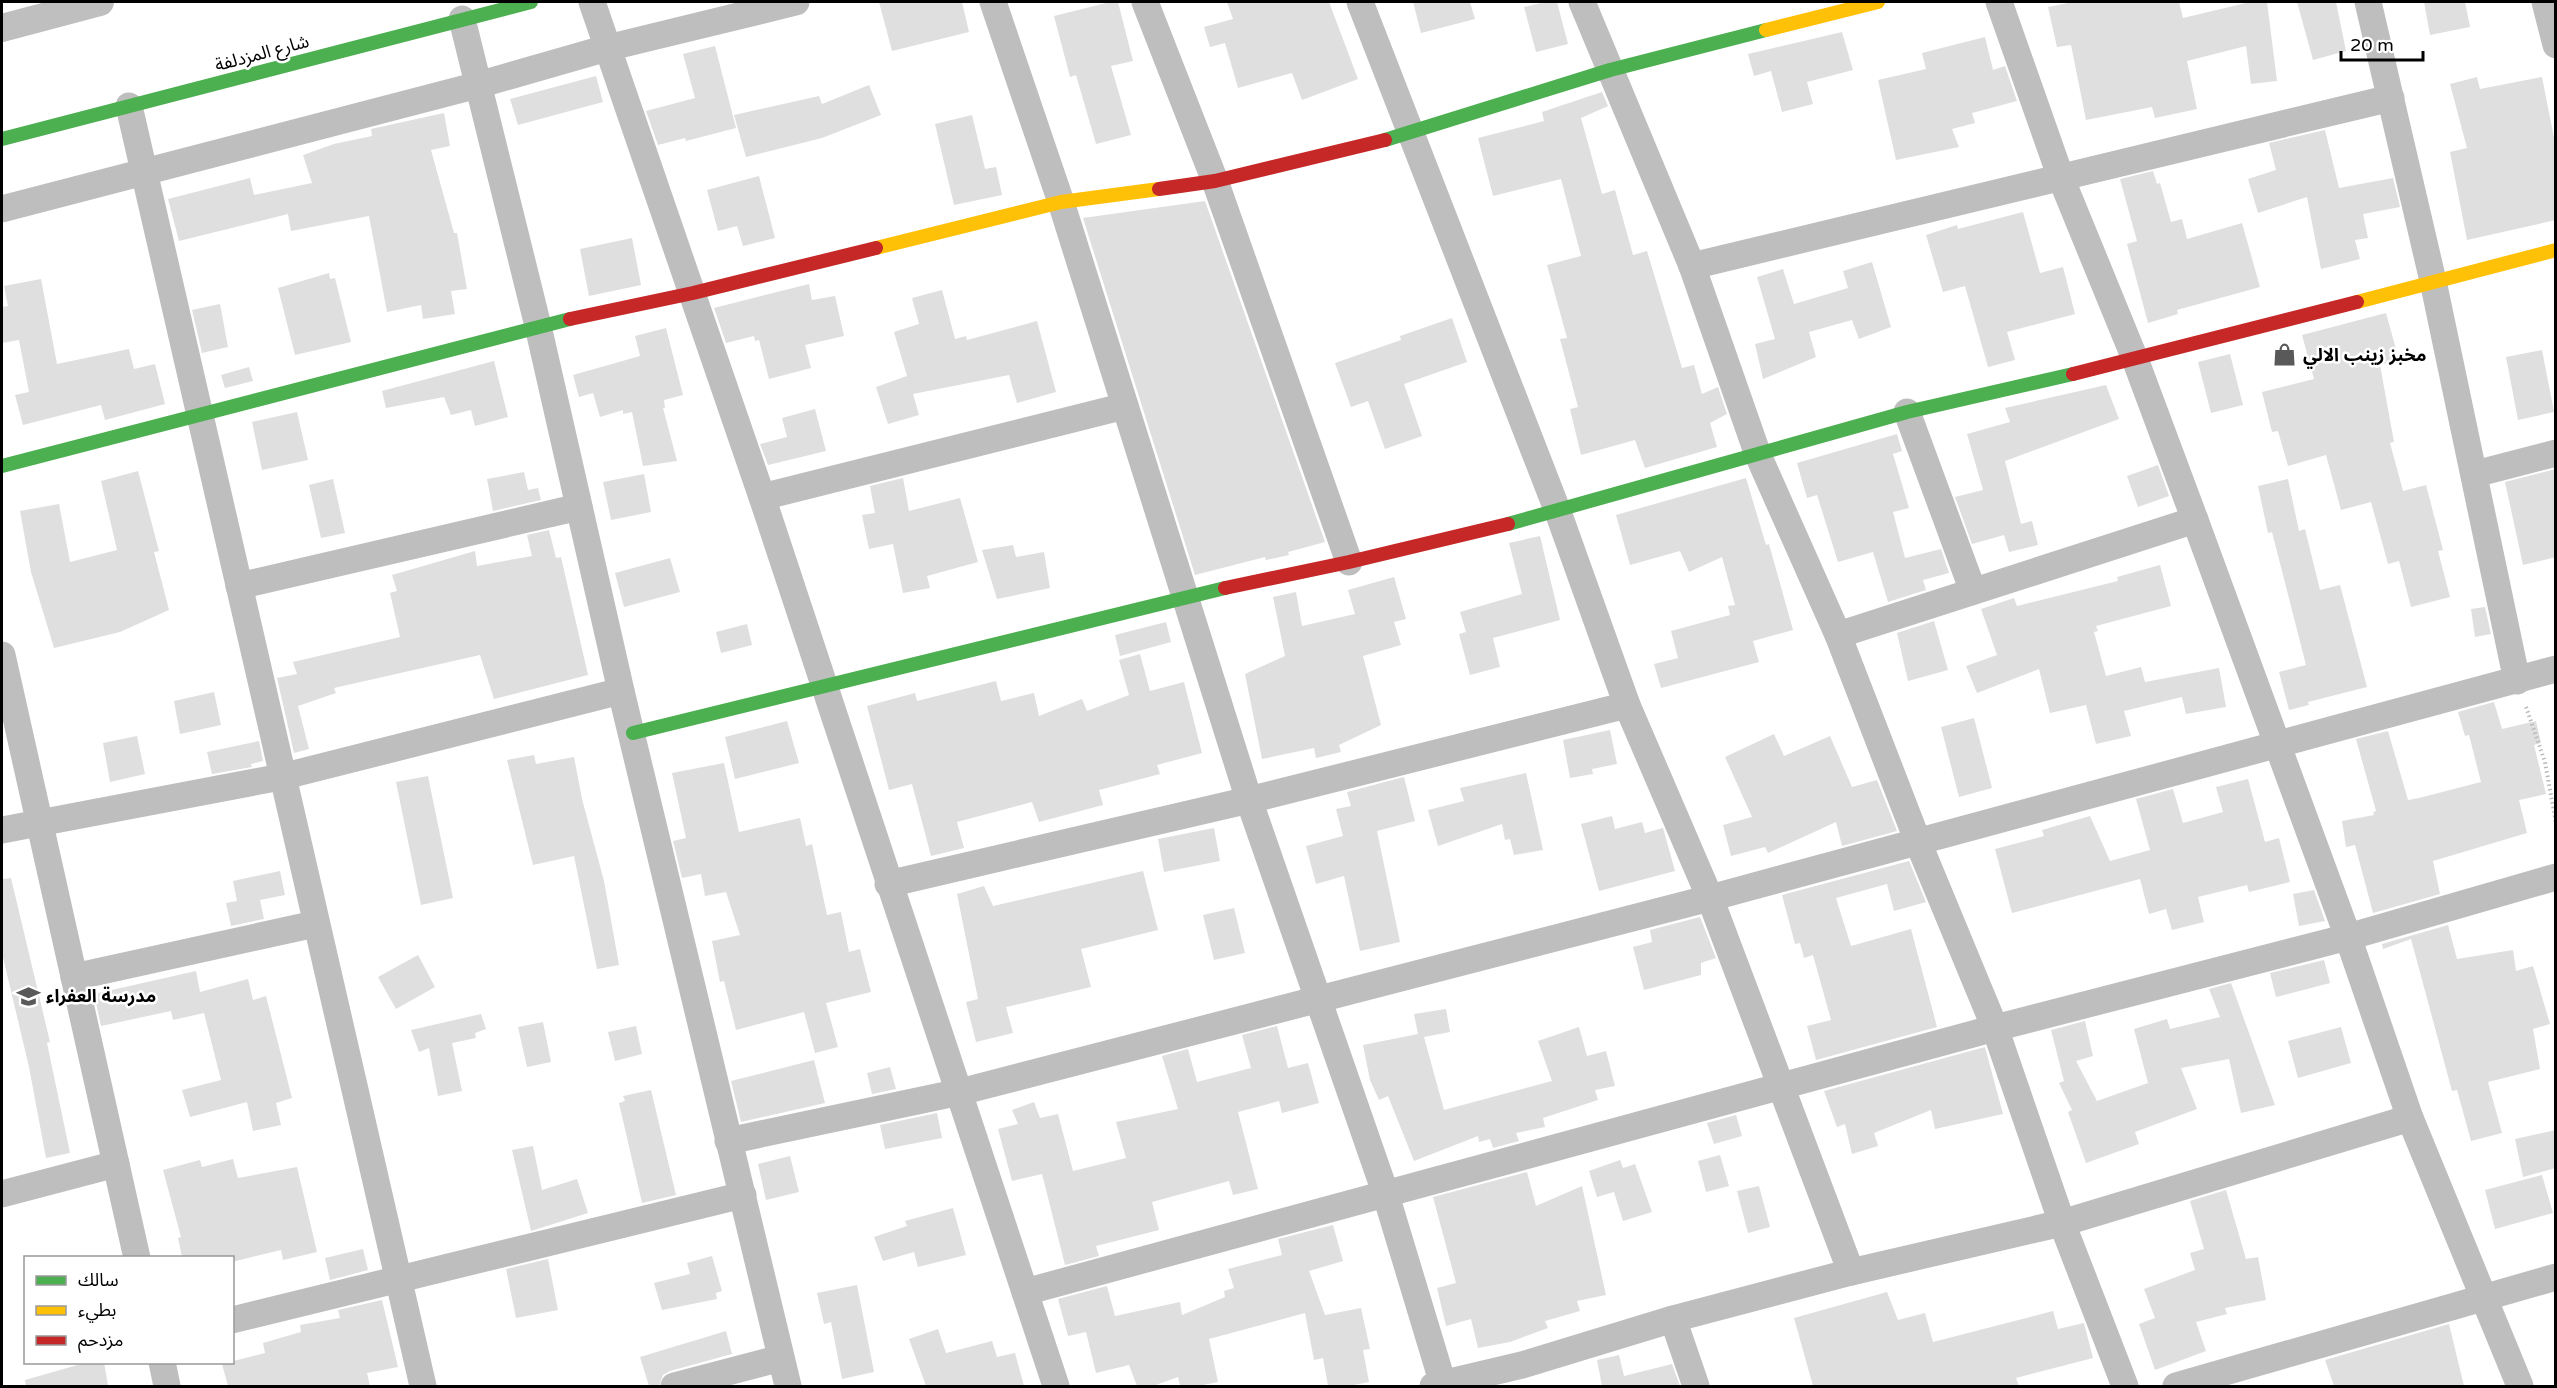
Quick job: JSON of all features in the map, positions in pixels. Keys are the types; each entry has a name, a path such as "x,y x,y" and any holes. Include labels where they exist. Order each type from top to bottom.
{"street":[{"name":"شارع المزدلفة","path":"2,139 531,2"},
{"path":"592,2 762,497 888,884 960,1092 1056,1386"},
{"path":"2,208 478,85 607,48 796,2"},
{"path":"993,2 1061,202 1249,800 1385,1192 1438,1385 1526,1376 1673,1319 1851,1272 2062,1223 2410,1118"},
{"path":"1145,2 1215,182 1349,562"},
{"path":"1360,2 1558,512 1627,705 1710,898 1851,1272"},
{"path":"1582,2 1692,266 1758,455 1838,635 1917,842 1995,1028 2062,1223 2125,1386"},
{"path":"2,466 201,416 538,326 693,293 1061,202 1215,182 1410,134 1610,70 1878,2"},
{"path":"1999,2 2061,178 2134,359 2195,520 2348,937 2410,1118 2520,1386"},
{"path":"2368,2 2433,281 2517,681"},
{"path":"2545,2 2556,45"},
{"path":"462,19 538,326 621,691 633,733 788,1386"},
{"path":"1692,266 2391,98"},
{"path":"129,106 281,777 423,1386"},
{"path":"633,733 1185,596 1349,562 1558,512 1907,412 2134,359 2556,250"},
{"path":"762,497 1125,406"},
{"path":"1907,412 1973,591"},
{"path":"2475,474 2556,453"},
{"path":"238,586 579,507"},
{"path":"1838,635 2195,520"},
{"path":"2,655 137,1256"},
{"path":"728,1141 960,1092 1710,898 2556,669"},
{"path":"2,830 38,821 281,777 621,691"},
{"path":"888,884 1249,800 1627,705"},
{"path":"1025,1292 1385,1192 1995,1028 2348,937 2556,877"},
{"path":"74,977 315,924"},
{"path":"2,1194 116,1164"},
{"path":"234,1320 743,1195"},
{"path":"2176,1386 2482,1296 2556,1277"},
{"path":"1673,1319 1696,1386"},
{"path":"674,1386 781,1358"},
{"path":"162,1364 167,1386"}],"path":[{"path":"2517,681 2545,762 2556,823"}],"building":[{"path":"879,2 962,2 969,32 892,51"},
{"path":"1118,2 1133,61 1111,66 1131,135 1096,144 1076,75 1070,77 1054,16"},
{"path":"1227,2 1329,2 1358,79 1302,100 1292,73 1238,88 1225,43 1210,47 1204,27 1233,19"},
{"path":"1413,2 1470,2 1475,19 1421,33"},
{"path":"1557,2 1568,44 1536,52 1524,7"},
{"path":"2073,2 2179,2 2183,18 2250,2 2267,2 2277,81 2251,84 2246,46 2187,61 2197,109 2155,118 2152,107 2086,120 2071,45 2057,47 2048,7"},
{"path":"2297,2 2336,2 2346,51 2313,60"},
{"path":"2424,2 2465,2 2470,27 2430,35"},
{"path":"1842,32 1853,70 1807,82 1813,104 1782,112 1771,71 1754,76 1748,54"},
{"path":"1985,37 1993,70 2005,66 2017,101 1972,113 1975,123 1952,129 1959,147 1896,160 1878,80 1926,69 1922,53"},
{"path":"715,46 736,128 686,141 685,138 658,145 646,111 695,98 683,54"},
{"path":"596,76 603,102 518,125 510,99"},
{"path":"2477,77 2480,89 2542,77 2556,148 2556,220 2467,240 2450,152 2467,148 2450,84"},
{"path":"869,85 881,115 822,138 746,157 734,115 819,96 822,104"},
{"path":"1602,92 1608,106 1581,118 1602,194 1615,190 1633,255 1647,251 1682,368 1694,365 1702,394 1718,387 1727,414 1710,423 1717,447 1645,468 1635,440 1581,455 1570,409 1578,407 1560,339 1567,338 1547,265 1581,256 1561,179 1493,196 1478,138 1544,121 1542,112"},
{"path":"444,113 450,146 431,150 454,233 457,233 467,289 451,291 455,314 423,319 421,305 387,312 369,216 291,231 288,214 179,241 168,199 250,178 254,195 312,183 303,155 334,144 372,136 371,129"},
{"path":"972,115 985,169 996,167 1002,195 954,205 935,124"},
{"path":"2325,130 2339,188 2393,178 2400,207 2363,214 2368,238 2355,240 2360,259 2321,269 2307,197 2258,213 2248,179 2276,170 2269,143"},
{"path":"2153,171 2157,184 2160,183 2171,222 2182,219 2187,239 2242,223 2260,287 2177,310 2178,314 2148,323 2127,244 2137,241 2120,179"},
{"path":"759,176 775,238 743,246 737,226 718,231 707,190"},
{"path":"1205,201 1325,542 1288,552 1289,555 1266,560 1265,557 1195,575 1083,218"},
{"path":"2023,212 2040,273 2063,267 2075,314 2007,332 2015,360 1988,367 1965,286 1943,292 1926,235 1957,225 1958,229"},
{"path":"632,238 641,285 589,296 580,249"},
{"path":"1872,262 1891,327 1859,339 1852,320 1809,332 1816,357 1763,379 1755,344 1775,339 1757,277 1783,269 1794,304 1848,288 1843,271"},
{"path":"329,273 330,279 335,278 351,342 295,355 278,288"},
{"path":"41,279 57,364 129,349 134,369 155,364 165,404 105,420 101,405 23,425 15,395 29,392 19,340 2,343 2,307 8,306 4,286"},
{"path":"809,284 812,300 835,296 844,336 805,345 811,368 769,379 759,340 755,341 754,336 726,343 714,308"},
{"path":"942,290 955,339 966,336 967,340 1037,321 1056,392 1017,403 1009,375 913,394 919,415 888,424 876,387 907,376 894,332 919,324 912,298"},
{"path":"220,304 228,347 202,353 192,310"},
{"path":"2386,313 2399,360 2380,365 2394,442 2390,443 2403,491 2426,485 2443,550 2438,551 2450,597 2411,607 2399,561 2388,564 2371,502 2341,510 2326,455 2288,466 2278,431 2272,432 2262,392 2314,379 2302,335"},
{"path":"1452,318 1467,362 1404,384 1422,436 1385,449 1368,401 1351,407 1335,363 1401,340 1400,336"},
{"path":"666,328 683,395 664,400 665,408 663,408 677,461 643,466 632,412 623,414 623,410 600,417 593,393 579,397 573,375 640,356 635,336"},
{"path":"2542,350 2554,412 2518,420 2506,357"},
{"path":"2230,354 2243,405 2211,413 2198,362"},
{"path":"494,361 508,417 475,426 471,410 451,415 444,397 386,408 382,391"},
{"path":"249,367 253,381 225,388 221,375"},
{"path":"2106,385 2119,419 2005,461 2021,524 2032,521 2038,545 2009,552 2004,535 1972,544 1955,497 1983,490 1967,434 2010,422 2005,408"},
{"path":"815,409 826,451 768,465 760,444 787,437 782,418"},
{"path":"297,412 308,460 262,470 252,422"},
{"path":"1897,434 1902,451 1893,454 1909,508 1893,512 1905,558 1941,549 1949,573 1923,580 1926,590 1888,602 1873,552 1838,562 1817,495 1807,498 1797,463"},
{"path":"2158,465 2169,496 2138,507 2127,476"},
{"path":"2556,469 2556,557 2523,565 2505,482"},
{"path":"138,471 159,551 154,552 169,610 120,632 54,648 31,572 20,511 59,504 70,562 117,550 101,481"},
{"path":"524,472 528,490 538,488 541,500 493,511 487,479"},
{"path":"644,474 651,512 611,520 603,482"},
{"path":"903,478 909,511 960,498 978,562 927,576 930,588 903,593 893,544 869,549 862,515 875,513 870,486"},
{"path":"1746,478 1766,545 1769,544 1793,630 1753,641 1759,662 1661,688 1654,664 1678,658 1671,631 1730,615 1728,606 1735,605 1722,557 1689,572 1680,551 1630,565 1616,515"},
{"path":"333,479 345,533 321,538 309,485"},
{"path":"2288,479 2299,531 2305,529 2320,590 2340,585 2367,687 2308,702 2309,705 2289,710 2279,672 2306,665 2272,532 2268,533 2258,486"},
{"path":"549,530 556,558 561,557 588,675 494,699 480,655 334,688 336,693 298,706 309,749 294,753 277,678 297,674 293,662 400,637 390,593 397,591 392,575 475,551 477,566 532,556 527,535"},
{"path":"1540,536 1560,620 1493,638 1500,667 1470,675 1459,634 1466,632 1460,612 1522,594 1509,543"},
{"path":"1013,545 1016,557 1044,552 1050,588 997,599 982,550"},
{"path":"670,558 680,592 624,607 615,573"},
{"path":"2160,565 2171,606 2096,626 2098,631 2094,632 2106,676 2141,667 2145,682 2219,668 2226,707 2186,714 2182,697 2124,711 2131,736 2096,744 2086,705 2050,713 2039,669 1977,693 1966,666 1997,655 1981,609 2014,598 2017,606 2118,581 2117,577"},
{"path":"1394,577 1406,619 1394,622 1401,645 1363,656 1381,725 1339,745 1341,752 1316,758 1314,748 1262,759 1245,674 1285,656 1273,597 1296,592 1302,626 1355,614 1348,590"},
{"path":"2485,607 2491,634 2475,637 2471,609"},
{"path":"1934,621 1948,670 1908,681 1897,633"},
{"path":"1166,622 1171,642 1120,656 1115,635"},
{"path":"747,624 752,645 721,653 716,632"},
{"path":"1140,654 1150,691 1184,682 1202,753 1157,765 1160,774 1099,790 1103,805 1039,822 1032,802 957,822 964,848 931,856 912,784 889,790 867,706 915,693 917,701 996,681 1001,701 1034,693 1039,716 1082,699 1087,711 1129,695 1119,660"},
{"path":"214,692 221,725 180,734 174,701"},
{"path":"2494,702 2502,729 2536,721 2541,743 2534,745 2546,794 2519,800 2527,833 2433,861 2440,894 2373,913 2355,845 2346,847 2342,821 2374,815 2373,812 2376,811 2356,739 2388,731 2408,800 2481,782 2469,735 2465,736 2458,712"},
{"path":"1974,718 1992,788 1959,797 1941,727"},
{"path":"787,721 799,763 735,779 725,737"},
{"path":"1610,730 1617,764 1592,769 1593,774 1570,778 1563,740"},
{"path":"1774,734 1784,756 1830,736 1852,787 1877,780 1897,831 1842,846 1836,822 1768,853 1765,847 1731,856 1723,825 1752,817 1725,757"},
{"path":"137,736 145,774 110,782 103,743"},
{"path":"259,741 263,761 251,764 252,767 212,774 207,752"},
{"path":"534,755 536,764 574,757 582,799 604,881 619,965 597,969 574,856 533,865 507,760"},
{"path":"724,763 739,832 800,818 806,846 812,844 827,915 841,912 849,952 860,949 871,992 826,1003 838,1047 815,1053 804,1012 736,1030 724,981 720,982 712,941 740,935 726,892 705,896 701,874 682,878 673,841 686,838 672,773"},
{"path":"1526,773 1543,850 1514,855 1510,839 1505,840 1502,824 1438,846 1428,810 1464,801 1460,788"},
{"path":"428,776 453,898 421,905 396,782"},
{"path":"1404,777 1415,821 1377,831 1400,942 1360,951 1344,876 1316,884 1306,846 1343,836 1336,809 1351,806 1347,792"},
{"path":"2248,779 2265,842 2279,838 2290,882 2249,892 2247,885 2198,897 2204,922 2172,930 2166,909 2149,914 2140,879 2012,913 1995,849 2044,836 2042,830 2090,816 2110,861 2150,850 2136,799 2173,789 2183,823 2223,812 2216,787"},
{"path":"1612,816 1615,829 1642,822 1645,833 1663,828 1675,871 1599,891 1581,824"},
{"path":"1214,828 1220,861 1164,872 1158,839"},
{"path":"1909,861 1926,902 1894,911 1887,884 1836,898 1851,946 1911,929 1937,1027 1816,1060 1807,1026 1831,1020 1813,955 1804,958 1800,943 1795,944 1782,895"},
{"path":"280,871 285,895 260,900 264,919 231,926 226,903 237,901 233,881"},
{"path":"1143,871 1158,930 1081,949 1091,987 1006,1007 1013,1033 976,1042 966,1002 978,999 957,894 984,886 993,906"},
{"path":"11,878 50,1042 47,1043 70,1153 46,1158 29,1067 2,953 2,879"},
{"path":"2314,890 2325,921 2299,926 2293,894"},
{"path":"1234,908 1245,953 1214,960 1203,915"},
{"path":"1700,917 1716,958 1701,963 1701,975 1644,990 1633,947 1652,942 1650,930"},
{"path":"2448,925 2457,959 2513,950 2516,971 2533,966 2550,1024 2533,1029 2540,1069 2488,1082 2502,1133 2471,1141 2457,1090 2452,1091 2411,939 2383,949 2382,944"},
{"path":"418,955 435,987 396,1009 378,977"},
{"path":"2324,960 2330,983 2276,997 2270,973"},
{"path":"196,971 200,992 248,979 253,1000 266,996 292,1098 276,1103 281,1125 253,1131 247,1102 190,1117 182,1090 221,1080 204,1013 173,1020 171,1011 101,1026 94,994"},
{"path":"2231,983 2275,1105 2241,1113 2229,1059 2181,1068 2197,1109 2135,1132 2139,1144 2086,1163 2068,1112 2072,1110 2059,1083 2064,1081 2051,1030 2085,1021 2093,1056 2076,1061 2097,1101 2148,1083 2134,1029 2167,1019 2170,1029 2220,1017 2209,989"},
{"path":"1446,1009 1450,1032 1424,1037 1444,1110 1552,1081 1538,1041 1579,1027 1587,1056 1606,1051 1615,1086 1595,1090 1598,1100 1543,1118 1545,1127 1516,1133 1519,1141 1493,1148 1490,1139 1479,1142 1478,1136 1414,1161 1388,1096 1379,1100 1370,1080 1363,1045 1418,1034 1414,1014"},
{"path":"481,1014 486,1029 475,1033 476,1038 452,1043 462,1091 438,1096 429,1048 419,1052 411,1030"},
{"path":"543,1022 551,1062 527,1067 518,1027"},
{"path":"636,1026 642,1054 615,1061 608,1032"},
{"path":"1277,1026 1288,1068 1308,1063 1319,1103 1282,1113 1279,1101 1238,1112 1258,1189 1233,1195 1229,1181 1152,1202 1159,1230 1096,1246 1099,1256 1065,1265 1042,1174 1012,1181 998,1129 1018,1124 1012,1110 1034,1102 1040,1118 1058,1114 1073,1171 1126,1158 1116,1122 1178,1109 1162,1056 1188,1049 1197,1082 1251,1068 1242,1035"},
{"path":"2341,1027 2351,1063 2298,1078 2288,1041"},
{"path":"1985,1047 2003,1114 1935,1129 1931,1110 1874,1133 1878,1146 1852,1154 1845,1124 1837,1127 1824,1091"},
{"path":"814,1060 825,1103 741,1122 731,1081"},
{"path":"890,1067 896,1089 872,1094 867,1073"},
{"path":"651,1090 676,1195 642,1203 619,1103 625,1101 623,1096"},
{"path":"937,1113 942,1138 885,1149 880,1125"},
{"path":"1736,1115 1742,1136 1714,1144 1707,1123"},
{"path":"2556,1130 2556,1168 2523,1177 2515,1139"},
{"path":"533,1146 542,1190 577,1179 588,1213 531,1231 512,1150"},
{"path":"1720,1155 1729,1186 1706,1192 1698,1161"},
{"path":"790,1156 799,1192 766,1200 758,1164"},
{"path":"233,1159 238,1178 297,1167 317,1252 283,1260 281,1250 234,1262 234,1256 182,1256 178,1238 181,1237 163,1170 200,1160 202,1167"},
{"path":"1620,1160 1623,1168 1635,1164 1652,1212 1623,1221 1614,1192 1597,1197 1589,1171"},
{"path":"1527,1172 1536,1206 1582,1186 1606,1295 1577,1301 1580,1311 1545,1321 1548,1328 1510,1342 1478,1348 1471,1319 1446,1326 1437,1288 1456,1283 1433,1197"},
{"path":"2542,1175 2553,1213 2495,1229 2485,1190"},
{"path":"1759,1186 1770,1227 1748,1233 1737,1191"},
{"path":"2226,1190 2246,1259 2258,1257 2266,1300 2225,1308 2227,1314 2196,1322 2206,1351 2155,1370 2139,1324 2155,1318 2144,1289 2195,1270 2190,1253 2204,1249 2190,1201"},
{"path":"953,1208 966,1255 918,1267 914,1252 883,1261 874,1237 907,1226 905,1221"},
{"path":"1333,1225 1343,1261 1309,1271 1325,1315 1361,1308 1370,1349 1363,1350 1369,1382 1349,1386 1328,1386 1323,1358 1314,1360 1305,1313 1209,1339 1218,1382 1198,1386 1180,1386 1178,1377 1153,1386 1137,1386 1129,1365 1096,1373 1086,1332 1068,1336 1058,1299 1107,1286 1115,1316 1180,1302 1182,1315 1225,1297 1224,1291 1234,1288 1228,1269 1282,1255 1278,1239"},
{"path":"363,1249 368,1270 330,1280 325,1258"},
{"path":"712,1256 722,1291 716,1293 717,1299 662,1310 654,1283 690,1274 687,1263"},
{"path":"548,1259 558,1310 516,1318 506,1269"},
{"path":"857,1285 874,1372 842,1379 831,1322 824,1324 817,1293"},
{"path":"1887,1292 1898,1320 1925,1313 1933,1342 2053,1311 2058,1329 2084,1323 2093,1358 2016,1378 2019,1386 1813,1386 1794,1318"},
{"path":"382,1300 398,1367 367,1373 370,1386 228,1386 222,1364 234,1364 234,1361 265,1353 263,1343 301,1332 300,1325 340,1318 338,1310"},
{"path":"2449,1324 2464,1386 2334,1386 2325,1360"},
{"path":"938,1329 946,1353 992,1341 997,1357 1015,1353 1024,1386 926,1386 909,1339"},
{"path":"726,1331 732,1354 670,1371 663,1375 659,1386 649,1386 640,1357"},
{"path":"1619,1355 1624,1376 1672,1364 1680,1386 1602,1386 1597,1360"},
{"path":"81,1364 104,1364 108,1386 26,1386 25,1380"}],"waterway":[{"path":"2,28 100,2"}],"traffic: fast":[{"path":"2,139 531,2"},
{"path":"1385,140 1610,70 1766,30"},
{"path":"2,466 570,319"},
{"path":"1508,524 1907,412 2073,374"},
{"path":"633,733 1225,588"}],"traffic: slow":[{"path":"1766,30 1878,2"},
{"path":"876,248 1061,202 1159,189"},
{"path":"2357,302 2556,250"}],"traffic: jam":[{"path":"1159,189 1215,181 1385,140"},
{"path":"570,319 693,293 876,248"},
{"path":"2073,374 2357,302"},
{"path":"1225,588 1349,562 1508,524"}],"place":[{"name":"مخبز زينب الالي","path":"2285,355"},
{"name":"مدرسة العفراء","path":"28,996"}]}
